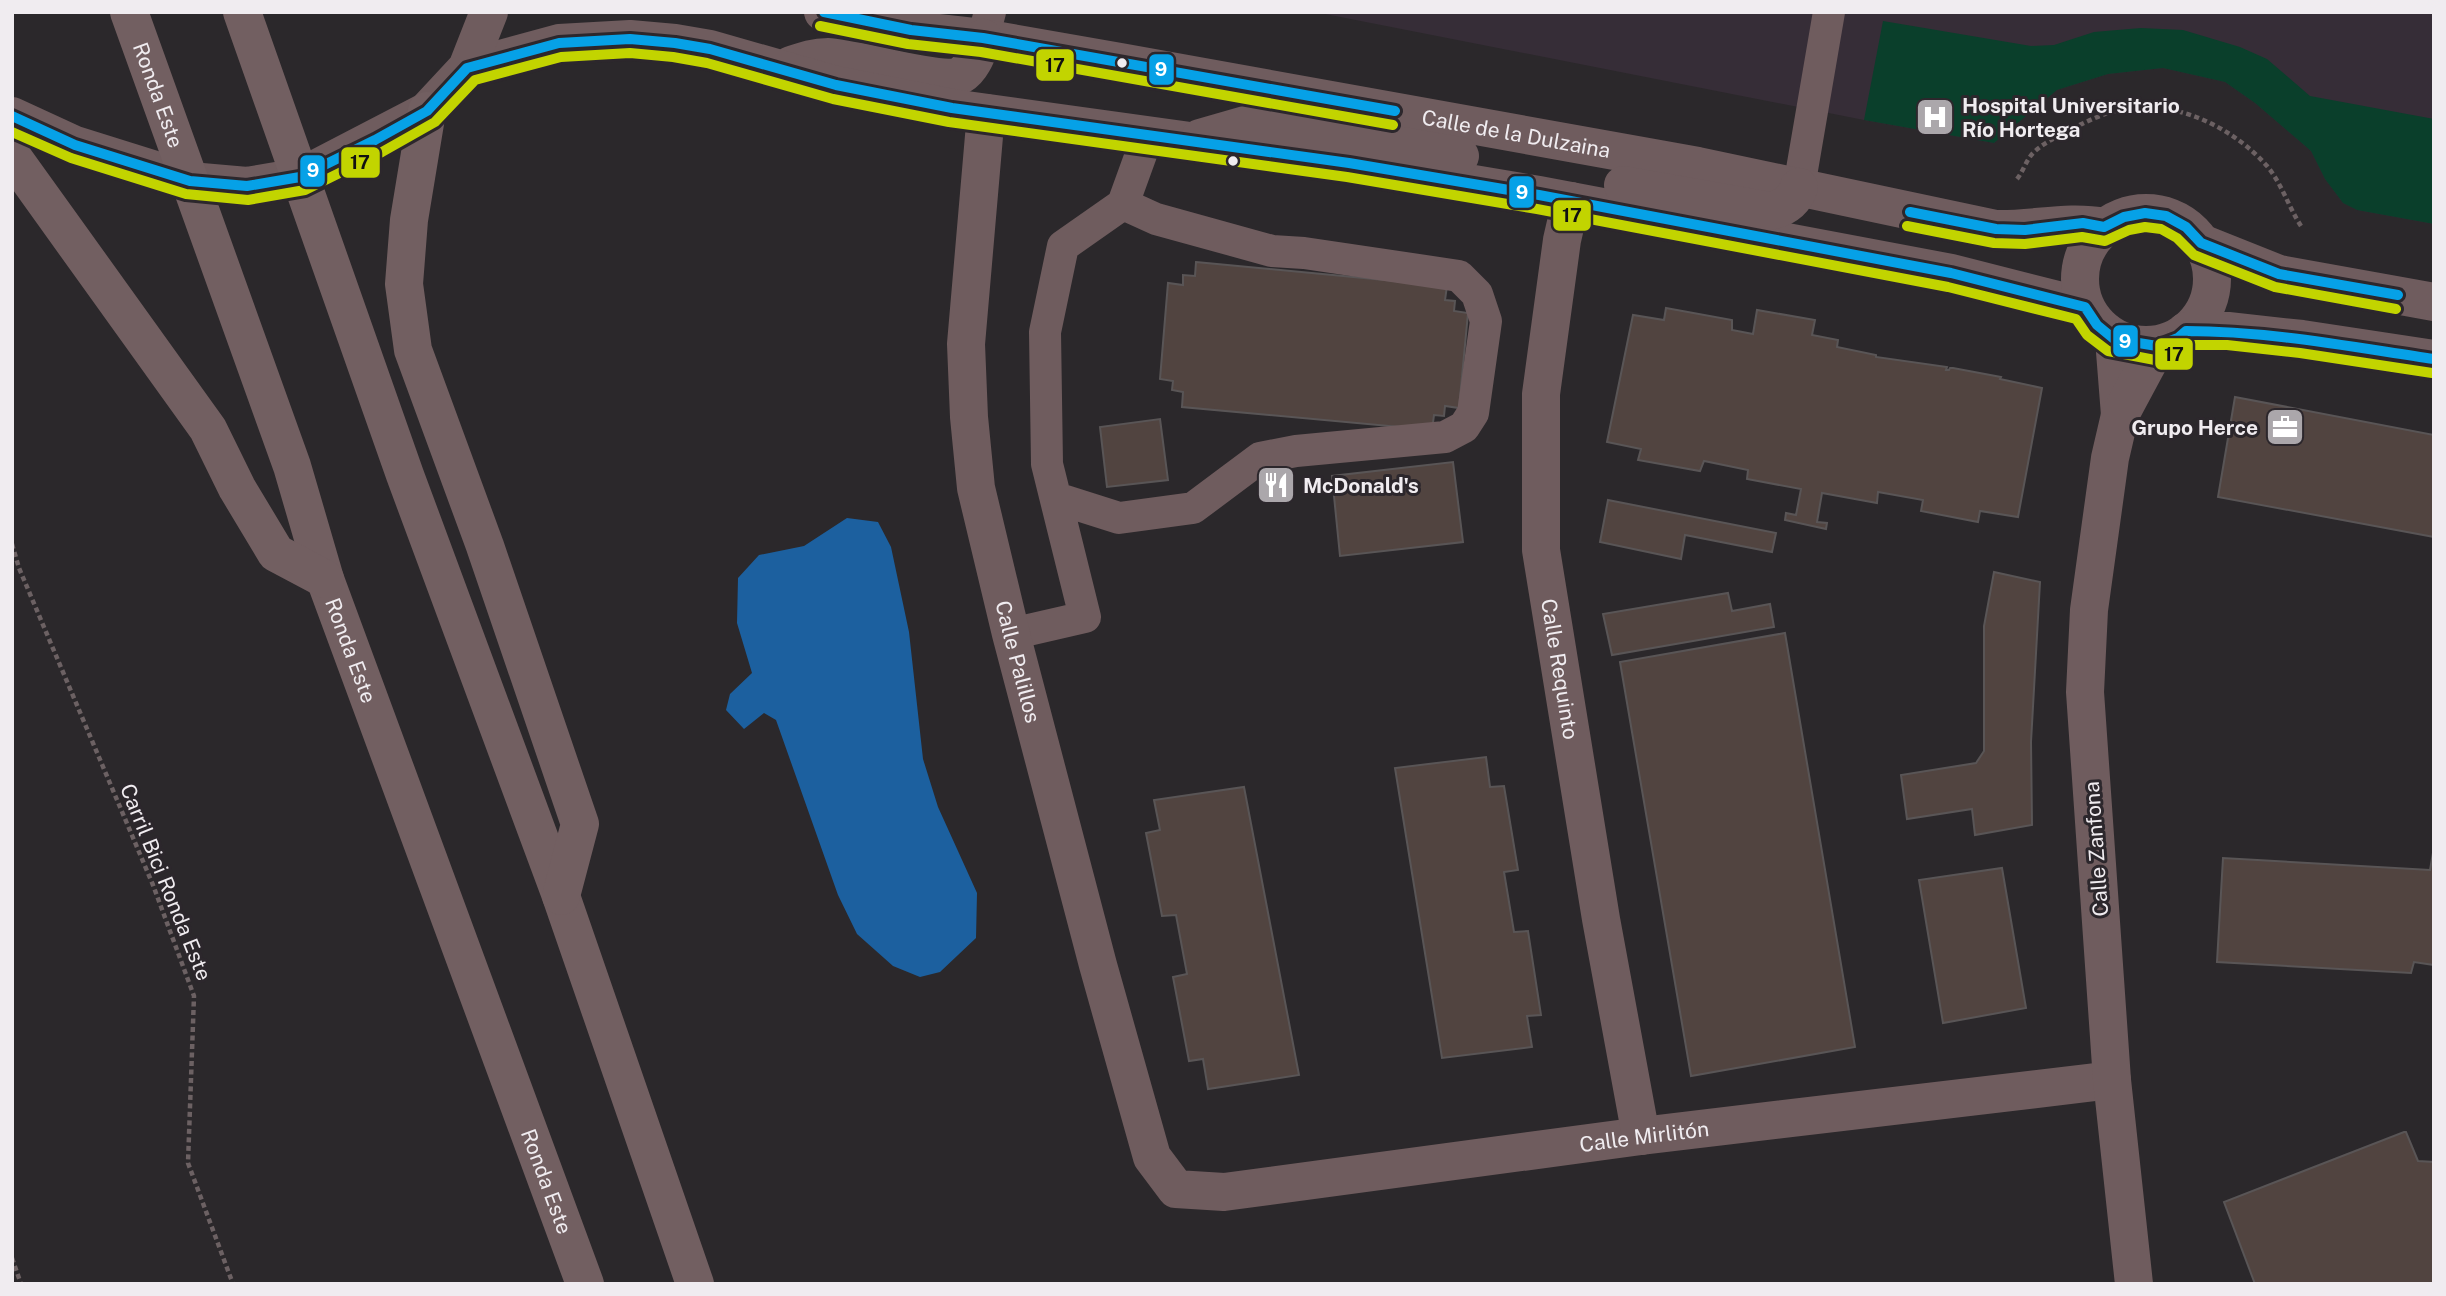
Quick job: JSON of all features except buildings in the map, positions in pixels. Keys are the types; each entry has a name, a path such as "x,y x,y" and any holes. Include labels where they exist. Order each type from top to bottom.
{"highway":[{"name":"Ronda Este","path":"129,12 292,466 325,579 585,1284"},
{"path":"242,12 405,475 561,896 695,1284"},
{"path":"427,111 409,220 404,284 413,350 485,545 580,824 561,896"},
{"path":"12,156 208,429 237,488 276,553 325,579"}],"street":[{"path":"12,116 75,145 190,181 247,186 300,177 427,111 467,68 489,12"},
{"name":"Calle de la Dulzaina","path":"823,12 911,30 987,25 1686,163 1996,229 2025,230 2083,223 2104,227"},
{"path":"782,68 812,58 829,57 919,73 955,76 962,74 969,67 987,25"},
{"name":"Calle de la Dulzaina","path":"467,68 559,43 630,39 676,43 782,68 835,85 986,113 1349,163 1555,198 1976,279 2085,307"},
{"name":"Calle Palillos","path":"986,113 966,344 976,488 1011,634 1152,1157 1176,1189"},
{"name":"Calle de la Dulzaina","path":"1192,141 1250,123 1268,121 1770,211 1783,208 1796,197 1799,187"},
{"name":"Calle de la Dulzaina","path":"1799,187 1842,227 1937,245 1956,258 1976,279"},
{"name":"Calle Requinto","path":"1555,198 1563,240 1541,394 1541,550 1601,919 1642,1136"},
{"path":"2172,338 2195,324 2207,306 2211,285 2210,263 2201,243 2186,227 2166,216 2145,213 2124,217 2104,227 2090,244 2081,264 2079,286 2085,307 2097,325 2114,339 2172,338 2228,331 2434,359"},
{"path":"2201,243 2279,274 2434,302"},
{"name":"Calle Zanfona","path":"2120,415 2172,338"},
{"name":"Calle Zanfona","path":"2114,339 2120,415 2110,458 2089,610 2085,692 2112,1080 2134,1284"},
{"name":"Calle Mirlitón","path":"1176,1189 1224,1192 1642,1136 2112,1080"}],"lane":[{"path":"1799,187 1829,12"},
{"path":"1011,634 1085,617 1047,464 1045,332 1063,246 1123,204 1148,135"},
{"path":"1056,498 1119,517 1193,508 1260,458 1296,451 1446,437 1464,427 1473,413 1486,321 1477,294 1459,276 1304,253 1272,251 1156,219 1123,204"}],"path":[{"path":"2009,186 2020,174 2029,157 2050,140 2085,122 2125,109 2162,108 2189,114 2250,149 2277,179 2303,229"},
{"name":"Carril Bici Ronda Este","path":"12,544 19,568 153,885 194,996 188,1163 233,1284"},
{"path":"12,1258 22,1284"}],"shaded area":[{"name":"Hospital Universitario Río Hortega","path":"1315,12 2434,12 2434,224 2357,210 2343,203 2325,179 2311,151 2255,103 2225,82 2163,68 2108,74 2057,90 1994,143"}],"green space":[{"path":"1883,21 2031,46 2054,45 2094,32 2141,28 2183,30 2240,47 2267,59 2310,96 2434,119 2434,224 2357,210 2343,203 2325,179 2311,151 2255,103 2225,82 2163,68 2108,74 2057,90 1994,143 1864,120"}],"water":[{"path":"847,518 878,522 891,547 909,632 923,759 938,807 977,893 976,938 940,972 920,977 893,966 857,934 838,895 776,720 764,713 744,729 726,710 730,694 752,673 737,623 738,578 759,555 804,546"}],"transit line":[{"name":"9","path":"824,12 911,30 983,38 1395,111"},
{"name":"17","path":"820,26 908,44 981,52 1393,125"},
{"name":"9","path":"12,116 75,145 190,181 247,186 300,177 375,140 427,111 467,68 559,43 630,39 675,43 710,49 836,85 952,108 1349,163 1539,195 1951,273 2085,307 2097,325 2114,339 2157,346 2178,338 2186,331 2217,332 2310,340 2434,359"},
{"name":"17","path":"12,132 71,158 186,194 248,200 305,190 382,152 435,122 475,80 561,57 630,53 673,57 707,63 833,99 949,122 1347,177 1537,209 1948,287 2076,319 2087,335 2108,351 2155,360 2183,351 2191,345 2227,345 2432,373"},
{"name":"9","path":"1910,212 1996,229 2025,230 2083,223 2104,227 2124,217 2145,213 2166,216 2186,227 2201,243 2279,274 2398,295"},
{"name":"17","path":"1907,226 1994,243 2025,244 2082,237 2105,241 2129,230 2145,227 2161,229 2177,238 2194,255 2275,287 2396,309"}],"place":[{"name":"Hospital Universitario Río Hortega","path":"1935,117"},
{"name":"Grupo Herce","path":"2285,427"},
{"name":"McDonald's","path":"1276,485"}]}
